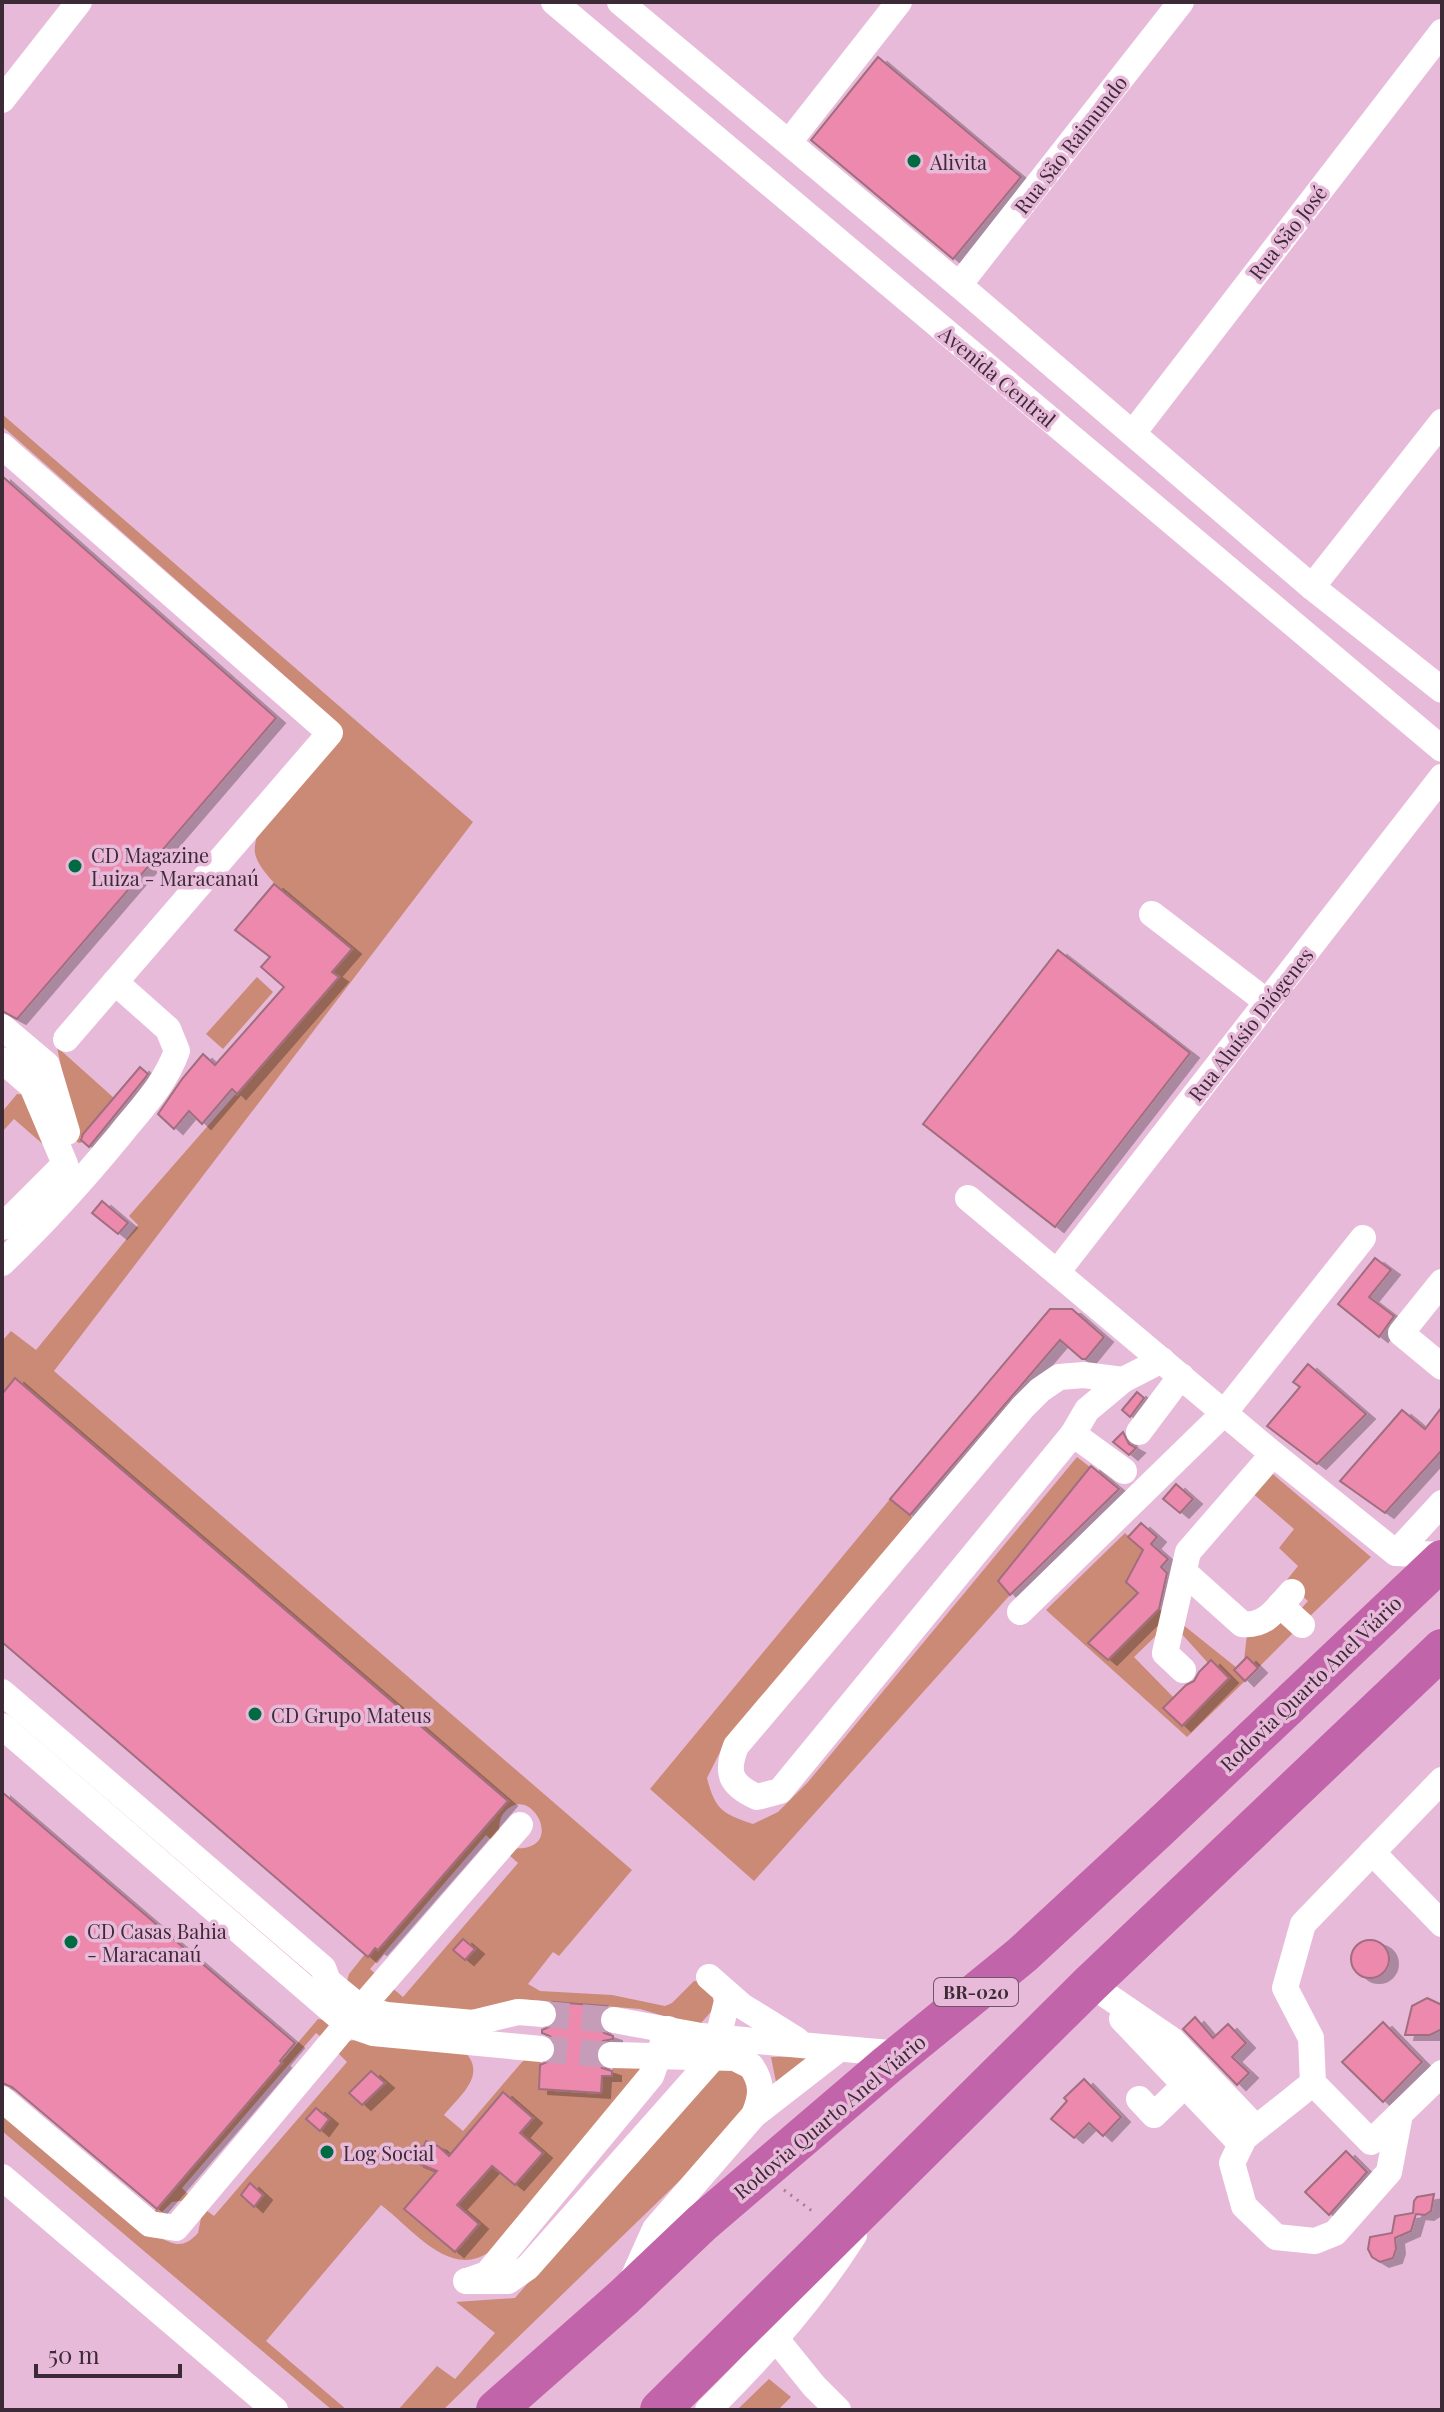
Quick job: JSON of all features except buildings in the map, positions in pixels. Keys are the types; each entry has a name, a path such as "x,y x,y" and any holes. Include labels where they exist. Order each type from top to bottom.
{"highway":[{"name":"Rodovia Quarto Anel Viário","path":"497,2409 702,2223 900,2054 1022,1955 1442,1558"},
{"path":"660,2410 1090,1984 1442,1649"}],"street":[{"path":"2,100 79,2"},
{"name":"Avenida Central","path":"554,2 1442,749"},
{"path":"620,2 959,285 1312,587 1442,690"},
{"path":"789,142 899,2"},
{"name":"Rua São Raimundo","path":"959,285 1181,2"},
{"name":"Rua São José","path":"1133,433 1442,32"},
{"path":"1312,587 1442,422"},
{"path":"2,446 330,733 66,1039"},
{"name":"Rua Aluísio Diógenes","path":"1058,1271 1442,777"},
{"path":"1152,914 1267,1002"},
{"path":"2,1263 81,1181 167,1077 177,1051 168,1029 115,982"},
{"path":"2,1027 47,1065 81,1181"},
{"path":"2,1060 32,1086 65,1164 2,1227"},
{"path":"968,1198 1396,1553 1442,1558"},
{"path":"1020,1612 1224,1413 1363,1238"},
{"path":"1442,1282 1401,1333 1442,1367"},
{"path":"1123,1380 1087,1410 1073,1434 780,1791 757,1797 732,1780 729,1763 736,1746 1040,1390 1059,1377 1084,1375 1123,1380 1171,1368"},
{"path":"1139,1432 1166,1392 1171,1368"},
{"path":"1073,1434 1124,1471"},
{"path":"1183,1670 1165,1653 1188,1552 1273,1454"},
{"path":"1396,1553 1442,1503"},
{"path":"1184,1572 1242,1624 1253,1625 1266,1620 1286,1598 1302,1625"},
{"path":"2,1692 323,1968 328,1981 354,2016"},
{"path":"2,1726 373,2033 541,2049"},
{"path":"1442,1780 1303,1924 1285,1988 1311,2038 1313,2083 1371,2142 1442,2073"},
{"path":"2,2099 150,2224 176,2228 520,1825"},
{"path":"1372,1852 1442,1924"},
{"path":"1090,1984 1185,2085 1249,2136"},
{"path":"1090,1984 1172,2040 1249,2136"},
{"path":"668,2029 651,2076 487,2274 466,2281 508,2281 528,2267 714,2048 727,2001 717,1985 783,2033 811,2046"},
{"path":"354,2016 387,2015 473,2023 518,2012 543,2014"},
{"path":"614,2020 668,2029 751,2066 761,2086 760,2101 754,2115"},
{"path":"611,2055 660,2056 714,2048 811,2046 900,2054"},
{"path":"624,2297 655,2229 754,2115 839,2049"},
{"path":"1313,2083 1249,2136 1232,2163 1244,2206 1276,2237 1315,2241 1335,2233 1389,2172 1400,2114"},
{"path":"1139,2099 1154,2115 1185,2085"},
{"path":"2,2177 275,2410"},
{"path":"708,2410 776,2339 827,2277 879,2193"},
{"path":"776,2339 838,2410"}],"path":[{"path":"762,2172 804,2207 843,2229"}],"shaded area":[{"path":"2,414 473,822 54,1371 632,1870 559,1956 553,1952 528,1984 540,1991 612,1995 665,2006 694,1981 699,1981 709,1988 717,2005 701,2023 694,2025 640,2009 519,1999 473,2013 383,2002 391,1987 403,1997 518,1863 507,1853 512,1848 529,1847 539,1840 542,1830 539,1820 524,1805 514,1805 503,1814 496,1844 486,1835 370,1969 380,1978 362,1995 347,1981 349,1974 365,1954 368,1957 375,1948 378,1950 508,1801 16,1378 2,1393 2,1341 11,1331 36,1350 138,1225 129,1216 338,977 332,972 352,950 282,891 260,864 255,851 257,835 330,716 2,426"},
{"path":"257,977 273,992 223,1049 206,1034"},
{"path":"57,1047 114,1098 80,1138 83,1142 76,1141"},
{"path":"17,1094 28,1095 53,1153 14,1119 2,1132 2,1112"},
{"path":"1077,1457 1090,1467 998,1581 1010,1595 754,1881 650,1789 890,1499 914,1518 722,1748 707,1778 717,1804 734,1817 753,1824 778,1812 808,1782"},
{"path":"1268,1470 1371,1557 1305,1621 1299,1611 1308,1601 1286,1581 1298,1566 1279,1548 1294,1529 1250,1491"},
{"path":"1125,1533 1145,1551 1126,1582 1168,1616 1165,1627 1134,1657 1174,1698 1163,1709 1183,1726 1229,1678 1211,1661 1208,1663 1180,1632 1182,1624 1237,1668 1245,1681 1187,1737 1046,1610","holes":["1136,1595 1154,1612 1108,1660 1089,1643"]},
{"path":"1282,1620 1297,1629 1258,1668 1247,1657 1244,1660 1247,1634"},
{"path":"318,2019 331,2024 326,2041 316,2033 182,2188 191,2197 172,2202 157,2217 153,2213"},
{"path":"348,2041 464,2051 471,2060 472,2077 464,2092 444,2115 463,2131 530,2056 541,2056 540,2089 600,2093 602,2076 612,2076 613,2061 642,2066 641,2076 489,2252 474,2259 445,2255 381,2205 266,2341 347,2410 332,2410 2,2131 2,2111 159,2237 175,2244 184,2243 198,2233 203,2208 214,2216 347,2062 336,2051"},
{"path":"821,2056 778,2092 771,2057"},
{"path":"723,2068 744,2074 751,2095 734,2128 443,2410 398,2410 437,2366 455,2379 495,2333 456,2302 515,2298 710,2071"},
{"path":"769,2379 791,2397 778,2410 737,2410"}],"tunnel":[{"path":"543,2014 614,2020"},
{"path":"541,2049 611,2055"}],"place":[{"name":"Alivita","path":"914,161"},
{"name":"CD Magazine Luiza - Maracanaú","path":"75,866"},
{"name":"CD Grupo Mateus","path":"255,1714"},
{"name":"CD Casas Bahia - Maracanaú","path":"71,1942"},
{"name":"Log Social","path":"327,2152"}]}
